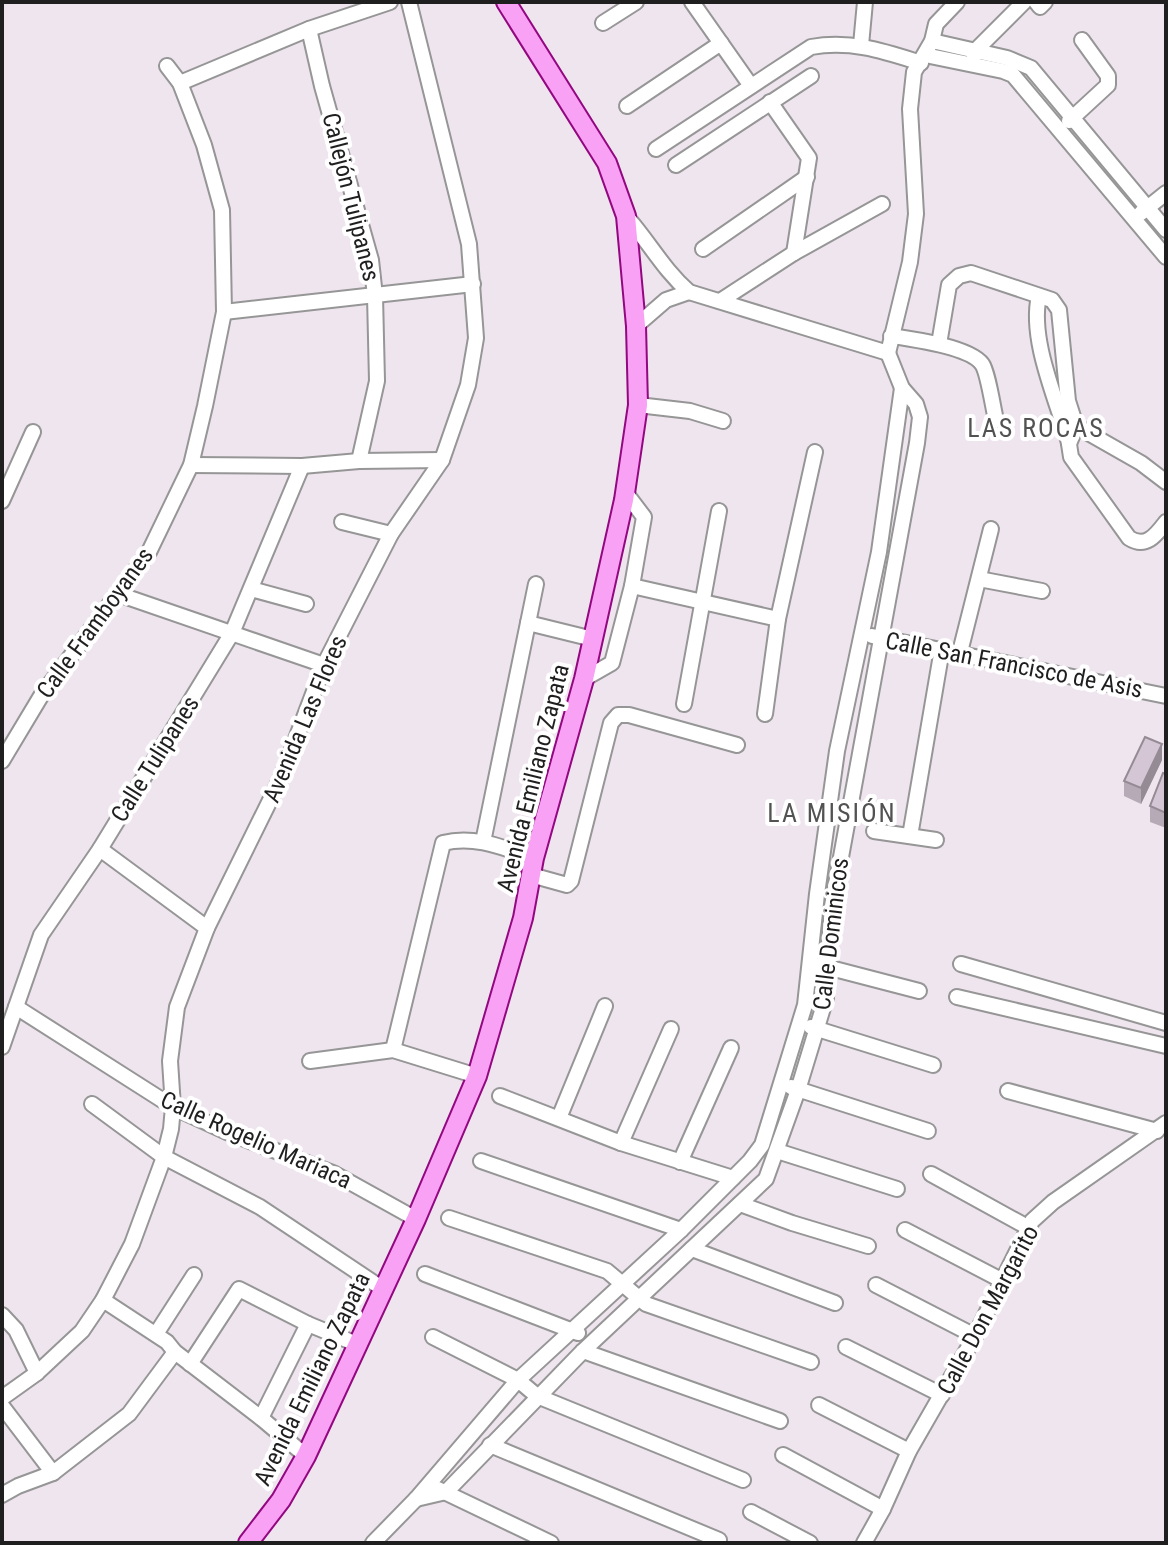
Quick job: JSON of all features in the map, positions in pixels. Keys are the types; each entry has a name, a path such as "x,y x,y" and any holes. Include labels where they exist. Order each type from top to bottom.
{"main road":[{"name":"Avenida Emiliano Zapata","path":"248,1543 281,1500 306,1456 416,1219 477,1076 523,918 532,866 584,679 625,492 638,405 636,326 626,216 607,163 506,2"}],"street":[{"path":"180,83 309,29 390,2"},
{"name":"Avenida Las Flores","path":"2,1398 37,1373 82,1331 103,1300 132,1244 164,1157 173,1107 170,1061 173,1024 207,928 282,776 324,665 391,534 442,460 468,385 476,338 469,244 409,2"},
{"path":"603,23 636,2"},
{"path":"692,2 751,86"},
{"path":"861,45 865,2"},
{"path":"626,216 669,274 689,292 888,353 912,250 916,214 910,109 914,72 926,53 936,24 957,2"},
{"path":"974,58 1024,2"},
{"path":"1036,2 1040,7 1045,2"},
{"name":"Callejón Tulipanes","path":"309,29 371,260 377,381 359,461"},
{"path":"1059,128 1108,85 1108,76 1082,40"},
{"path":"627,106 721,43"},
{"path":"656,149 811,47 833,43 974,58 1031,68 1166,230"},
{"path":"1005,64 1166,257"},
{"name":"Calle Framboyanes","path":"2,761 41,696 149,552 191,465 224,312 222,210 204,145 180,83 167,66"},
{"path":"676,165 811,76"},
{"path":"770,102 809,158 794,253"},
{"path":"703,249 807,177"},
{"path":"1134,218 1166,193"},
{"path":"720,301 794,253 882,204"},
{"path":"939,344 949,285 959,276 971,273 1052,300 1059,310 1068,401 1076,426 1069,444"},
{"path":"224,312 473,284"},
{"path":"636,326 666,300 689,292"},
{"path":"1039,296 1035,311 1046,370 1071,457 1129,538 1144,542 1155,537 1166,522"},
{"path":"891,336 939,344 982,364 996,420"},
{"name":"Calle Dominicos","path":"446,1492 588,1346 766,1179 777,1151 826,998 832,906 920,417 916,404 902,388 888,353"},
{"name":"Calle Dominicos","path":"373,1543 416,1499 518,1380 681,1230 762,1145 805,1005 837,751 879,552 902,388"},
{"path":"638,405 690,411 723,421"},
{"path":"1076,426 1141,463 1166,482"},
{"path":"2,501 33,432"},
{"path":"765,714 778,619 815,452"},
{"path":"191,465 302,466 359,461 442,460"},
{"name":"Calle Tulipanes","path":"2,1047 6,1020 16,1007 41,935 100,849 232,633 302,466"},
{"path":"584,679 612,663 632,586 644,517 625,492"},
{"path":"684,704 719,511"},
{"path":"342,522 391,534"},
{"path":"960,652 991,529"},
{"path":"979,579 1042,591"},
{"path":"483,842 536,584"},
{"path":"632,586 778,619"},
{"path":"251,589 306,604"},
{"path":"118,594 324,665"},
{"path":"528,623 593,639"},
{"name":"Calle San Francisco de Asis","path":"861,634 1166,696"},
{"path":"910,836 942,649"},
{"path":"393,1050 443,843 460,839 483,842 532,866 561,885 567,885 571,881 611,723 618,715 629,715 737,745"},
{"path":"827,823 846,825"},
{"path":"874,831 936,840"},
{"path":"100,849 207,928"},
{"path":"808,963 919,991"},
{"path":"961,964 1166,1023"},
{"path":"957,997 1166,1046"},
{"path":"559,1118 605,1006"},
{"name":"Calle Rogelio Mariaca","path":"16,1007 173,1107 227,1132 335,1174 416,1219"},
{"path":"799,1023 933,1065"},
{"path":"621,1143 671,1029"},
{"path":"680,1162 731,1048"},
{"path":"310,1061 393,1050 477,1076"},
{"path":"780,1084 928,1131"},
{"path":"1008,1091 1162,1127"},
{"path":"500,1096 621,1143 733,1178"},
{"path":"92,1104 164,1157 260,1207 383,1289"},
{"name":"Calle Don Margarito","path":"864,1543 909,1451 975,1336 1029,1228 1053,1202 1162,1127"},
{"path":"777,1151 897,1189"},
{"path":"481,1161 681,1230"},
{"path":"931,1174 1029,1228"},
{"path":"740,1204 868,1246"},
{"path":"449,1218 607,1271 638,1300 811,1362"},
{"path":"905,1230 1003,1281"},
{"path":"692,1249 835,1303"},
{"path":"425,1274 573,1331 588,1346 780,1421"},
{"path":"156,1334 194,1275"},
{"path":"876,1285 975,1336"},
{"path":"190,1364 239,1289 308,1324 359,1345"},
{"path":"103,1300 167,1342 175,1352 306,1456"},
{"path":"2,1315 16,1330 37,1373"},
{"path":"261,1418 308,1324"},
{"path":"433,1337 518,1380 537,1396 743,1480"},
{"path":"846,1347 942,1395"},
{"path":"2,1495 53,1473 129,1414 175,1352"},
{"path":"819,1405 909,1451"},
{"path":"2,1406 53,1473"},
{"path":"490,1445 719,1540"},
{"path":"783,1455 883,1509"},
{"path":"426,1485 551,1543"},
{"path":"416,1499 446,1492"},
{"path":"751,1512 810,1543"}],"building":[{"path":"1145,737 1162,744 1141,788 1124,781"},
{"path":"1163,773 1166,774 1166,813 1150,806"}],"district":[{"name":"LAS ROCAS","path":"1036,428"},
{"name":"LA MISIÓN","path":"832,813"}]}
